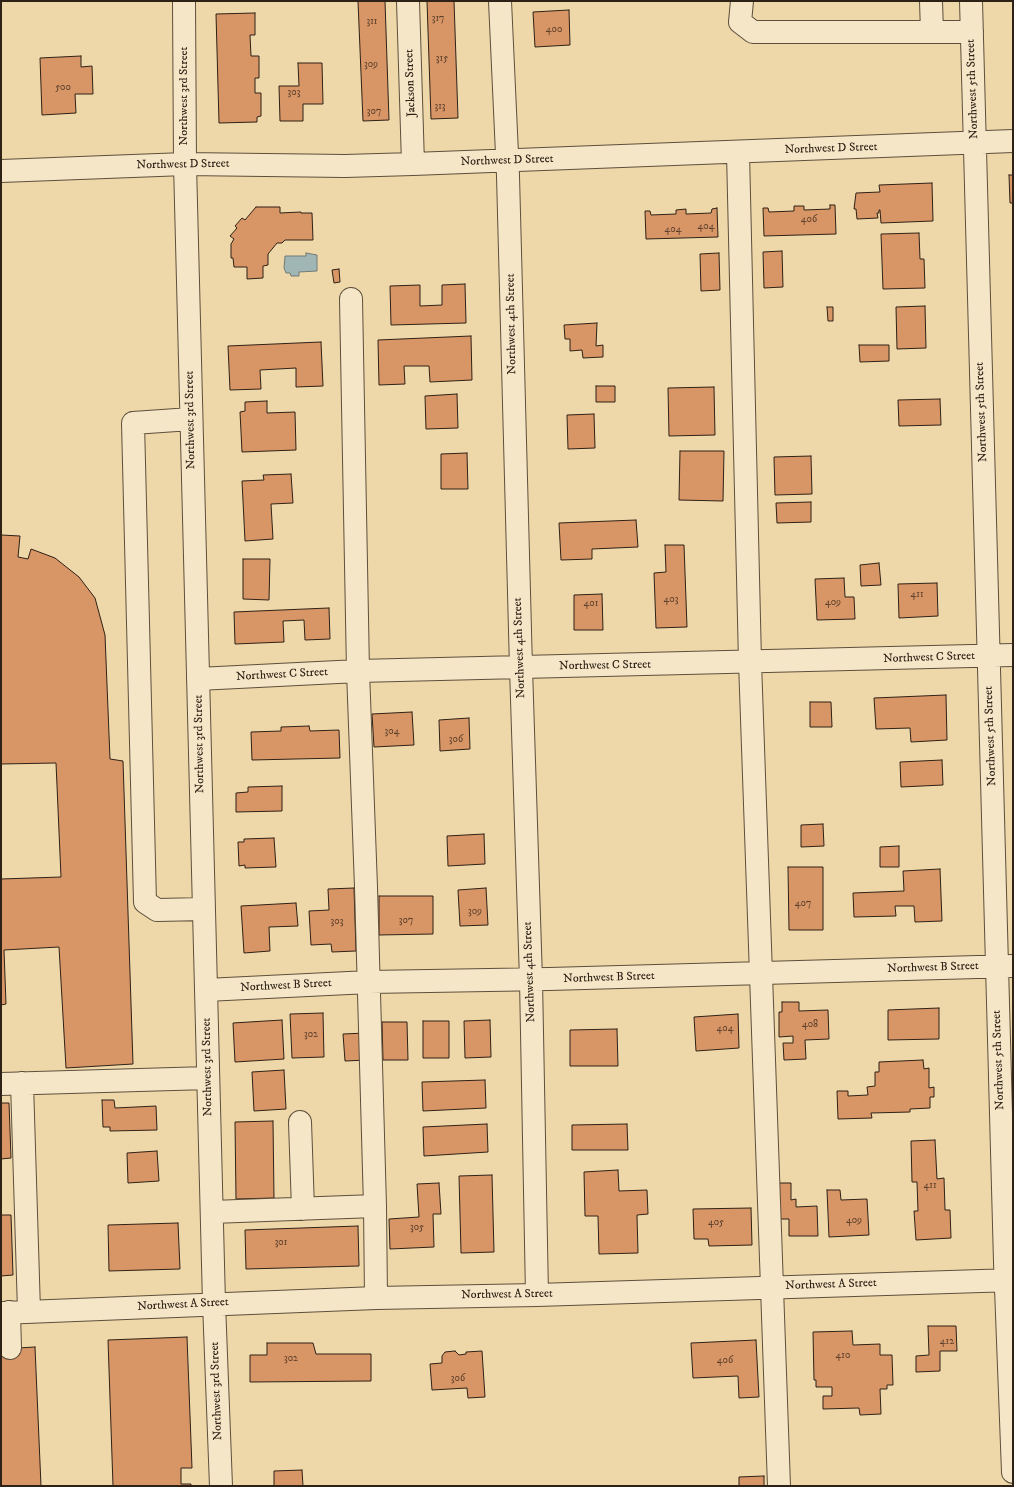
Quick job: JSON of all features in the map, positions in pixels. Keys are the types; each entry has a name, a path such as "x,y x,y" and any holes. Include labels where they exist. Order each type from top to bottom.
{"street":[{"name":"Northwest 3rd Street","path":"184,1 185,164 214,1303 221,1486"},
{"name":"Jackson Street","path":"408,1 414,164"},
{"name":"Northwest 4th Street","path":"500,1 508,161 521,668 531,980 537,1295"},
{"path":"742,1 740,22 753,32 972,32"},
{"path":"931,1 932,32"},
{"name":"Northwest 5th Street","path":"971,1 989,656 1005,966 1013,1458"},
{"name":"Northwest D Street","path":"1,171 185,164 344,166 414,164 738,153 1013,141"},
{"path":"738,153 750,662 779,1486"},
{"path":"351,299 358,671 369,982 376,1298"},
{"path":"192,419 133,422 133,438 145,902 157,910 204,909"},
{"name":"Northwest C Street","path":"198,679 358,671 1013,655"},
{"name":"Northwest B Street","path":"206,990 369,982 531,980 1005,966"},
{"path":"10,1348 13,1312 11,1083 208,1078"},
{"path":"300,1122 302,1209"},
{"path":"212,1212 375,1206"},
{"name":"Northwest A Street","path":"13,1312 214,1303 537,1295 1009,1280"}],"shaded area":[{"path":"306,253 317,255 317,271 299,272 299,276 291,276 290,273 286,273 284,268 285,256 306,256"}],"building":[{"path":"358,1 385,1 389,120 363,121"},
{"path":"427,1 454,1 458,118 431,119"},
{"path":"569,10 570,45 535,47 533,12"},
{"path":"255,13 255,35 250,35 251,56 259,56 259,78 255,78 255,93 261,93 261,116 257,117 257,122 219,123 216,14"},
{"path":"81,56 81,67 92,66 93,94 75,94 76,113 42,115 40,58"},
{"path":"298,63 322,63 323,104 303,104 303,121 280,121 279,86 299,86"},
{"path":"1009,175 1013,175 1013,203 1010,203"},
{"path":"932,183 933,221 881,223 880,210 879,213 877,213 878,218 857,219 856,209 854,209 856,193 880,192 879,185"},
{"path":"830,205 835,205 836,234 764,236 763,208 768,208 769,212 794,211 794,206 804,206 804,210 830,209"},
{"path":"256,207 280,207 280,213 312,213 313,240 285,240 282,243 277,243 268,254 268,265 263,266 263,278 247,279 247,267 234,267 233,258 231,258 231,244 234,239 230,236 237,228 235,226 242,218 245,220"},
{"path":"717,208 718,237 646,239 645,211 650,211 651,215 676,214 676,210 686,209 686,214 711,213 712,209"},
{"path":"919,233 920,259 924,259 925,288 883,289 881,234"},
{"path":"782,251 783,287 764,288 763,252"},
{"path":"719,253 720,290 701,291 700,254"},
{"path":"339,269 340,282 334,283 332,270"},
{"path":"465,284 466,323 391,325 390,286 420,285 420,306 442,305 442,285"},
{"path":"925,306 926,348 897,349 896,307"},
{"path":"827,307 833,307 833,321 828,321"},
{"path":"597,323 596,346 603,345 603,357 583,358 582,350 570,351 570,339 565,339 564,325"},
{"path":"471,336 472,380 430,382 429,366 404,366 405,384 379,385 378,340"},
{"path":"321,342 323,386 296,387 296,368 260,370 261,389 230,390 228,346"},
{"path":"859,345 889,345 889,361 860,362"},
{"path":"596,386 615,386 615,402 596,402"},
{"path":"714,387 715,435 669,436 668,388"},
{"path":"457,394 458,428 426,429 425,396"},
{"path":"940,399 941,425 899,426 898,400"},
{"path":"267,401 267,413 295,412 296,450 242,452 240,412 245,411 245,402"},
{"path":"594,414 595,448 568,449 567,415"},
{"path":"680,451 724,451 723,501 679,500"},
{"path":"467,453 468,489 441,489 441,454"},
{"path":"811,456 812,494 775,495 774,457"},
{"path":"291,474 293,503 271,504 273,539 245,541 242,481 264,480 263,475"},
{"path":"811,502 811,522 777,523 776,503"},
{"path":"636,520 638,547 592,549 592,559 561,560 559,523"},
{"path":"1,535 20,536 18,557 28,559 31,549 55,558 79,577 95,598 105,635 110,759 123,761 133,1064 66,1068 59,947 4,950 6,1004 1,1005 1,879 61,877 56,763 1,764"},
{"path":"665,545 684,545 687,627 656,628 654,573 666,572"},
{"path":"243,559 270,559 269,600 243,599"},
{"path":"879,563 881,585 861,586 860,565"},
{"path":"844,578 845,597 854,597 855,619 817,620 815,579"},
{"path":"937,583 938,616 899,618 898,584"},
{"path":"602,594 603,630 574,630 574,595"},
{"path":"329,608 330,639 305,640 304,620 283,621 284,642 235,644 234,612"},
{"path":"946,695 947,740 911,742 910,728 876,729 874,698"},
{"path":"810,702 831,702 832,727 810,727"},
{"path":"412,712 414,745 374,747 372,714"},
{"path":"469,718 470,749 440,751 439,720"},
{"path":"309,726 310,731 339,730 340,758 252,760 251,732 281,731 281,727"},
{"path":"942,760 943,785 901,787 900,762"},
{"path":"282,786 282,811 236,812 236,793 248,792 248,787"},
{"path":"823,824 824,846 801,847 801,825"},
{"path":"484,834 485,864 448,866 447,836"},
{"path":"274,838 276,867 245,868 245,865 239,866 238,842 244,842 244,839"},
{"path":"899,846 899,867 880,867 880,847"},
{"path":"788,867 823,867 823,930 789,930"},
{"path":"940,869 942,921 915,922 914,906 895,906 896,916 854,917 853,893 904,891 903,871"},
{"path":"354,888 356,951 332,952 331,944 311,945 309,911 329,910 328,889"},
{"path":"486,888 488,925 460,926 458,890"},
{"path":"379,896 433,896 433,934 379,935"},
{"path":"296,903 298,926 269,927 270,951 244,953 241,906"},
{"path":"782,1002 799,1002 799,1011 828,1010 829,1039 805,1040 806,1059 784,1060 783,1043 793,1043 793,1036 779,1037 779,1012 782,1012"},
{"path":"939,1008 939,1039 888,1040 888,1010"},
{"path":"323,1013 324,1057 292,1058 290,1014"},
{"path":"738,1014 739,1048 696,1051 694,1017"},
{"path":"282,1020 284,1059 235,1062 233,1023"},
{"path":"490,1020 491,1057 465,1058 464,1021"},
{"path":"423,1021 449,1021 449,1058 423,1058"},
{"path":"382,1022 407,1022 408,1060 383,1060"},
{"path":"617,1029 618,1066 570,1066 570,1030"},
{"path":"366,1033 367,1060 345,1061 343,1034"},
{"path":"923,1060 924,1069 929,1068 929,1088 934,1087 934,1097 930,1097 930,1108 910,1109 910,1112 871,1113 872,1118 838,1119 837,1091 848,1091 848,1096 868,1095 867,1087 875,1086 875,1072 879,1072 879,1062"},
{"path":"284,1070 286,1109 254,1111 252,1072"},
{"path":"485,1080 486,1108 423,1111 422,1082"},
{"path":"102,1100 114,1100 115,1108 156,1106 157,1130 110,1131 110,1127 103,1127"},
{"path":"1,1103 9,1103 11,1158 1,1159"},
{"path":"273,1121 274,1198 236,1199 235,1122"},
{"path":"487,1124 488,1152 424,1156 423,1127"},
{"path":"627,1124 628,1150 572,1150 572,1125"},
{"path":"935,1140 937,1179 944,1178 945,1210 950,1210 951,1238 916,1240 914,1211 918,1211 917,1182 912,1182 911,1141"},
{"path":"157,1151 159,1181 128,1183 127,1153"},
{"path":"618,1170 619,1191 647,1190 648,1214 637,1215 638,1253 599,1254 598,1216 585,1216 584,1172"},
{"path":"492,1175 494,1252 461,1253 459,1176"},
{"path":"439,1183 441,1214 433,1214 434,1247 390,1249 389,1219 419,1217 417,1184"},
{"path":"777,1183 791,1183 791,1200 796,1199 796,1207 817,1206 818,1236 789,1236 789,1219 778,1219"},
{"path":"827,1190 840,1190 841,1200 867,1199 869,1235 829,1237"},
{"path":"751,1208 752,1245 709,1246 708,1239 694,1239 693,1209"},
{"path":"1,1215 11,1215 13,1275 1,1276"},
{"path":"178,1223 180,1269 109,1271 108,1225"},
{"path":"358,1226 359,1266 246,1269 245,1230"},
{"path":"928,1326 956,1326 957,1351 940,1351 940,1371 916,1372 916,1356 929,1355"},
{"path":"852,1331 853,1345 880,1344 880,1355 892,1355 893,1385 887,1385 887,1389 880,1389 881,1414 860,1415 859,1408 823,1409 823,1396 832,1396 832,1387 816,1387 816,1380 814,1380 813,1332"},
{"path":"187,1337 192,1468 181,1468 181,1484 191,1484 191,1486 113,1486 108,1340"},
{"path":"756,1340 759,1397 739,1398 738,1376 693,1378 691,1343"},
{"path":"267,1343 313,1343 316,1354 371,1354 371,1381 250,1382 250,1355 267,1355"},
{"path":"35,1347 41,1486 1,1486 1,1349"},
{"path":"455,1351 459,1355 466,1354 466,1352 482,1351 485,1397 468,1398 467,1388 432,1390 430,1364 442,1363 442,1356 445,1352"},
{"path":"302,1470 303,1486 274,1486 274,1471"},
{"path":"764,1476 764,1486 739,1486 739,1477"}]}
